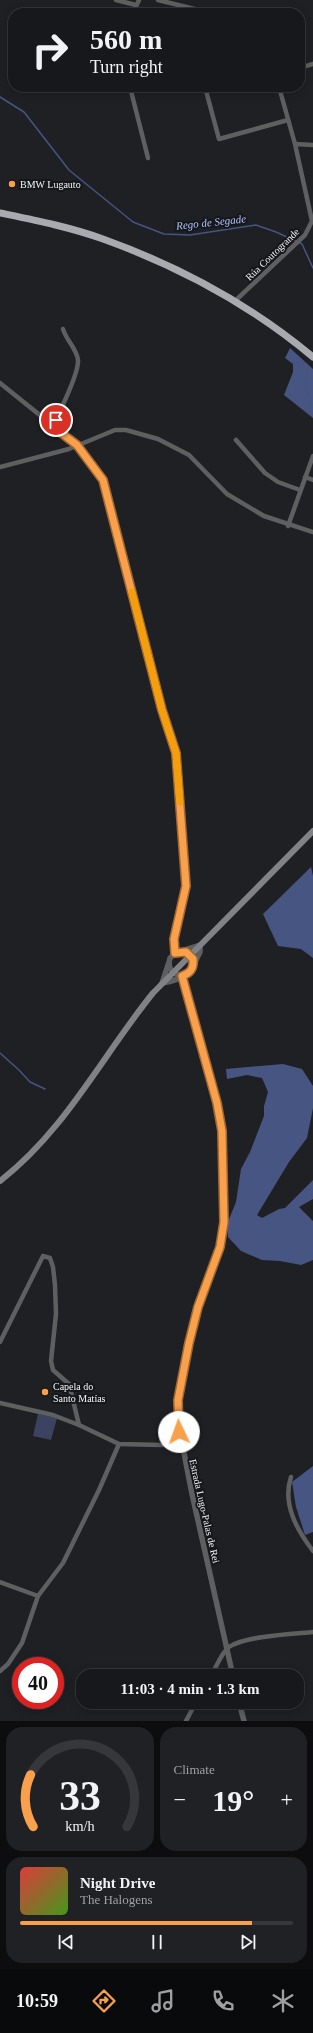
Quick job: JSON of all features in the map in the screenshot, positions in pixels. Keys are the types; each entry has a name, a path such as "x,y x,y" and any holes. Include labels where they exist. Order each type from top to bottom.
{"highway":[{"path":"0,214 81,232 103,239 168,266 235,302 291,339 313,357"}],"main road":[{"path":"0,1181 36,1150 51,1133 131,1020 162,983 313,831"}],"street":[{"path":"116,0 136,5"},
{"path":"135,8 141,0"},
{"path":"158,0 190,8"},
{"path":"131,92 148,158"},
{"path":"206,92 219,139 288,120"},
{"name":"Rúa Coutogrande","path":"235,302 308,232 312,221 295,144 280,92"},
{"path":"295,144 313,145"},
{"path":"52,426 61,409 77,367 76,354 63,329"},
{"path":"0,383 77,445 103,480 162,710 176,753 186,886 174,939 178,952"},
{"path":"0,467 77,445 115,430 126,430 158,439 189,455 227,494 264,516 288,526 313,532"},
{"path":"236,440 264,473 278,482 300,490"},
{"path":"288,526 313,456"},
{"path":"305,477 313,480"},
{"path":"200,944 200,952 190,972 177,980 162,983 169,962 178,952 200,944"},
{"path":"178,952 190,954 193,965"},
{"path":"169,962 173,972 182,976"},
{"name":"Estrada Lugo-Palas de Rei","path":"182,976 217,1103 222,1131 224,1222 220,1250 198,1307 189,1343 178,1400 178,1422 180,1441 232,1669"},
{"path":"0,1342 43,1256 50,1258 53,1267 55,1285 56,1314 51,1361 53,1370 69,1384 79,1425"},
{"path":"0,1403 53,1415 79,1425 119,1444 162,1445 180,1441"},
{"path":"0,1671 8,1664 22,1643 38,1596 63,1563 99,1490 119,1444"},
{"path":"291,1477 289,1485 289,1502 292,1514 303,1539 313,1551"},
{"path":"0,1582 38,1596"},
{"path":"215,1669 227,1648 237,1642 279,1635 313,1632"},
{"path":"186,1721 192,1709"},
{"path":"241,1709 244,1721"}],"shaded area":[{"path":"290,348 313,369 313,418 284,395 293,372 293,364 285,358"},
{"path":"311,867 313,876 313,958 301,949 278,946 263,914"},
{"path":"283,1064 302,1069 313,1086 313,1108 307,1138 289,1162 257,1215 262,1218 279,1209 285,1208 313,1180 313,1199 299,1207 313,1221 313,1260 301,1265 280,1261 262,1260 241,1251 228,1237 227,1224 236,1202 241,1169 250,1152 264,1116 264,1106 268,1092 262,1078 247,1075 227,1079 226,1069"},
{"path":"38,1414 57,1418 51,1440 33,1436"},
{"path":"313,1466 313,1532 305,1535 296,1507 292,1482"}],"waterway":[{"name":"Rego de Segade","path":"0,97 24,112 69,170 133,222 164,234 190,235 256,225 302,244 313,268"},
{"name":"Rego de Segade","path":"308,370 305,380 311,406 313,408"},
{"path":"0,1053 30,1082 45,1089"}],"slow traffic":[{"path":"132,592 162,710 176,753 180,802"}],"place":[{"name":"BMW Lugauto","path":"12,184"},
{"name":"Capela do Santo Matías","path":"45,1392"}],"route":[{"path":"56,420 52,426 77,445 87,456 103,480 162,710 176,753 186,886 177,917 174,947 175,953 178,951 186,952 190,954 193,959 192,969 186,975 182,976 217,1103 222,1131 224,1222 222,1239 218,1255 198,1307 189,1343 178,1400 179,1432"}]}
